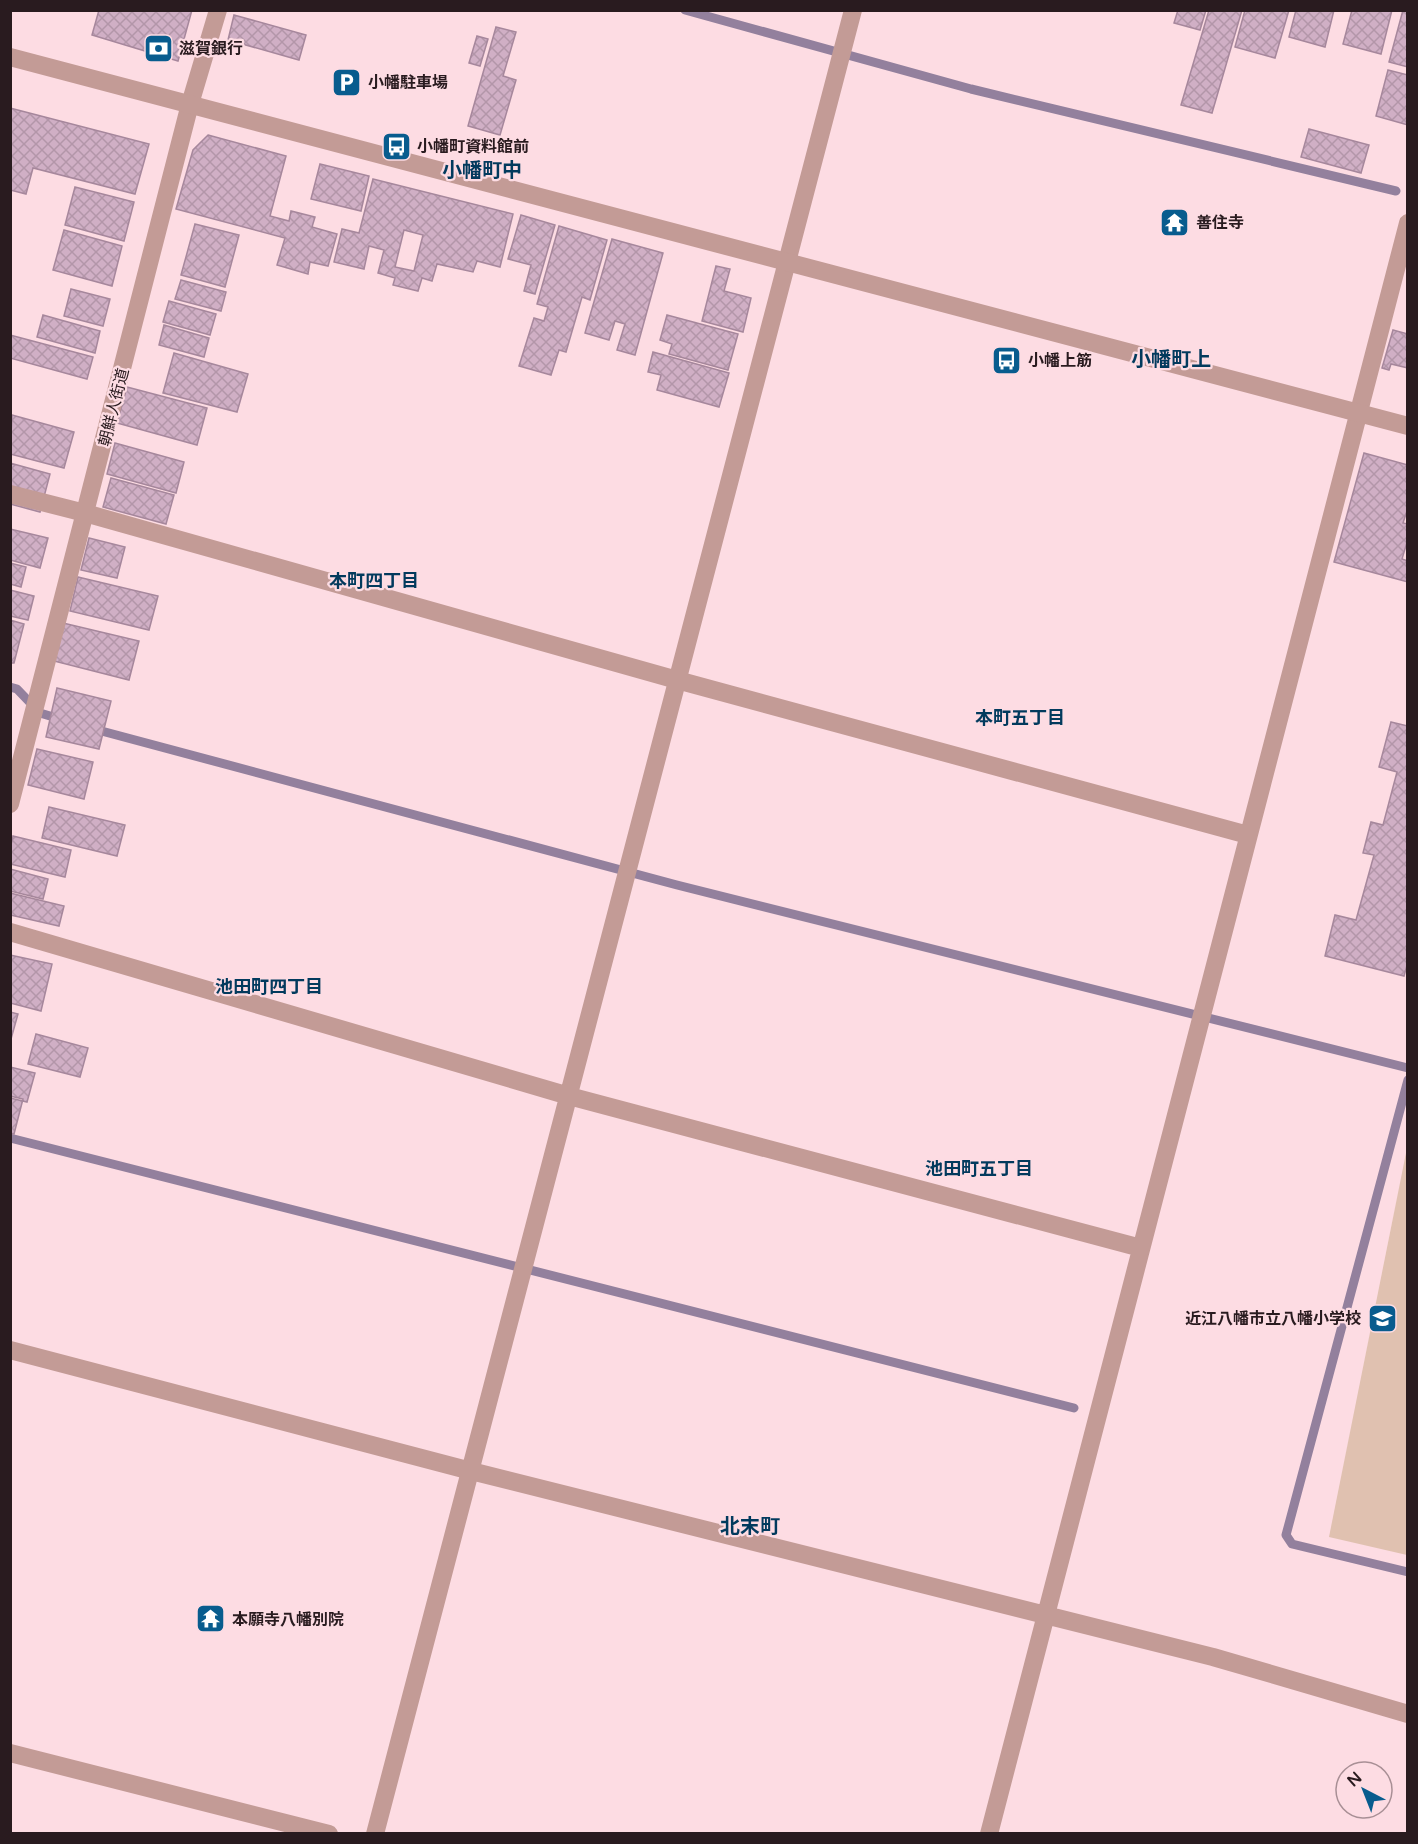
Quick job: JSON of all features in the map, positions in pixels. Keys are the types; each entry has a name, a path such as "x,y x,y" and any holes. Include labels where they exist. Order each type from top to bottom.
{"street":[{"name":"朝鮮人街道","path":"10,804 190,104 218,10"},
{"path":"375,1833 853,10"},
{"path":"10,57 1407,426"},
{"path":"989,1833 1407,223"},
{"path":"10,494 85,513 677,680 1248,835"},
{"path":"10,932 568,1096 1141,1248"},
{"path":"10,1350 471,1471 1213,1657 1407,1714"},
{"path":"10,1753 329,1833"}],"shaded area":[{"path":"1408,1149 1407,1555 1329,1537"}],"building":[{"name":"滋賀銀行","path":"99,10 192,10 178,61 92,35"},
{"path":"1178,10 1206,10 1200,30 1174,23"},
{"path":"1209,10 1242,10 1212,113 1181,105"},
{"path":"1245,10 1289,10 1275,58 1235,47"},
{"path":"1296,10 1334,10 1325,47 1289,37"},
{"path":"1352,10 1392,10 1381,54 1343,44"},
{"path":"1403,10 1408,10 1408,67 1389,62"},
{"path":"234,15 306,35 299,60 228,40"},
{"path":"496,27 516,32 503,76 516,80 500,135 468,126"},
{"path":"477,36 488,39 480,66 469,63"},
{"path":"1388,70 1408,75 1408,125 1376,116"},
{"path":"10,108 149,144 135,194 33,168 26,194 10,190"},
{"path":"1309,129 1369,145 1361,173 1301,157"},
{"path":"208,135 286,156 270,216 289,221 291,211 315,217 312,227 337,234 328,266 310,262 308,274 277,265 285,238 176,209 193,150"},
{"path":"320,164 369,176 361,211 311,199"},
{"path":"373,179 513,214 500,267 477,261 473,272 437,264 432,281 422,278 418,291 393,285 395,278 378,273 384,250 369,246 364,269 334,262 342,229 359,233","holes":["404,230 423,235 414,271 395,267"]},
{"path":"75,187 134,202 124,241 65,225"},
{"path":"521,215 555,225 535,294 524,291 531,265 508,259"},
{"path":"195,224 239,235 225,287 181,275"},
{"path":"559,226 607,240 590,300 582,297 566,352 559,350 551,375 519,366 534,318 544,321 548,307 537,304"},
{"path":"64,230 122,246 112,286 53,270"},
{"path":"612,239 663,253 635,355 617,350 625,324 615,321 609,340 585,333"},
{"path":"716,266 730,269 724,291 751,298 743,332 702,321"},
{"path":"181,280 226,292 221,311 175,299"},
{"path":"71,289 110,299 103,326 64,316"},
{"path":"169,301 216,314 210,335 163,322"},
{"path":"43,315 100,331 95,353 37,337"},
{"path":"667,315 738,334 728,370 669,354 672,344 660,340"},
{"path":"164,325 209,338 204,357 159,345"},
{"path":"1393,330 1408,334 1408,368 1391,364 1389,370 1382,368"},
{"path":"10,335 93,357 87,379 10,358"},
{"path":"653,352 729,373 719,407 657,390 661,375 648,372"},
{"path":"174,353 248,374 237,412 163,393"},
{"path":"127,387 207,408 197,445 117,423"},
{"path":"12,415 74,432 64,468 10,454"},
{"path":"115,443 184,462 176,493 107,474"},
{"path":"1364,453 1408,465 1408,508 1403,523 1408,524 1408,539 1402,559 1408,561 1408,582 1334,562"},
{"path":"10,463 50,474 40,512 10,504"},
{"path":"111,478 174,495 166,524 103,507"},
{"path":"10,529 48,538 40,568 10,560"},
{"path":"89,538 125,547 117,578 81,570"},
{"path":"10,563 26,567 21,587 10,584"},
{"path":"78,577 158,596 149,630 70,611"},
{"path":"10,590 34,596 28,620 10,616"},
{"path":"10,620 24,624 14,663 10,663"},
{"path":"63,623 139,641 129,680 54,661"},
{"path":"57,688 111,701 99,749 46,737"},
{"path":"1391,722 1408,726 1408,962 1404,976 1325,956 1335,915 1356,920 1374,855 1363,853 1371,822 1383,825 1397,772 1379,767"},
{"path":"37,749 93,762 84,799 28,785"},
{"path":"49,807 125,825 117,856 42,838"},
{"path":"13,836 71,850 65,877 10,864"},
{"path":"10,869 48,879 43,899 10,891"},
{"path":"10,893 64,906 59,926 10,915"},
{"path":"10,955 52,964 41,1011 10,1003"},
{"path":"10,1012 18,1014 11,1039 10,1039"},
{"path":"36,1034 88,1048 80,1077 28,1064"},
{"path":"10,1067 35,1073 27,1102 10,1098"},
{"path":"10,1096 23,1099 14,1134 10,1133"}],"waterway":[{"path":"685,10 971,89 1396,191"},
{"path":"10,687 17,689 40,713 60,719"},
{"path":"94,729 677,885 1408,1068"},
{"path":"1408,1080 1286,1535 1292,1544 1408,1572"},
{"path":"10,1138 1074,1408"}],"place":[{"name":"滋賀銀行","path":"158,48"},
{"name":"小幡駐車場","path":"347,82"},
{"name":"小幡町資料館前","path":"396,146"},
{"name":"善住寺","path":"1175,222"},
{"name":"小幡上筋","path":"1007,360"},
{"name":"近江八幡市立八幡小学校","path":"1382,1318"},
{"name":"本願寺八幡別院","path":"211,1619"}],"district":[{"name":"小幡町中","path":"482,170"},
{"name":"小幡町上","path":"1171,359"},
{"name":"本町四丁目","path":"374,581"},
{"name":"本町五丁目","path":"1020,718"},
{"name":"池田町四丁目","path":"269,987"},
{"name":"池田町五丁目","path":"979,1169"},
{"name":"北末町","path":"750,1526"}]}
